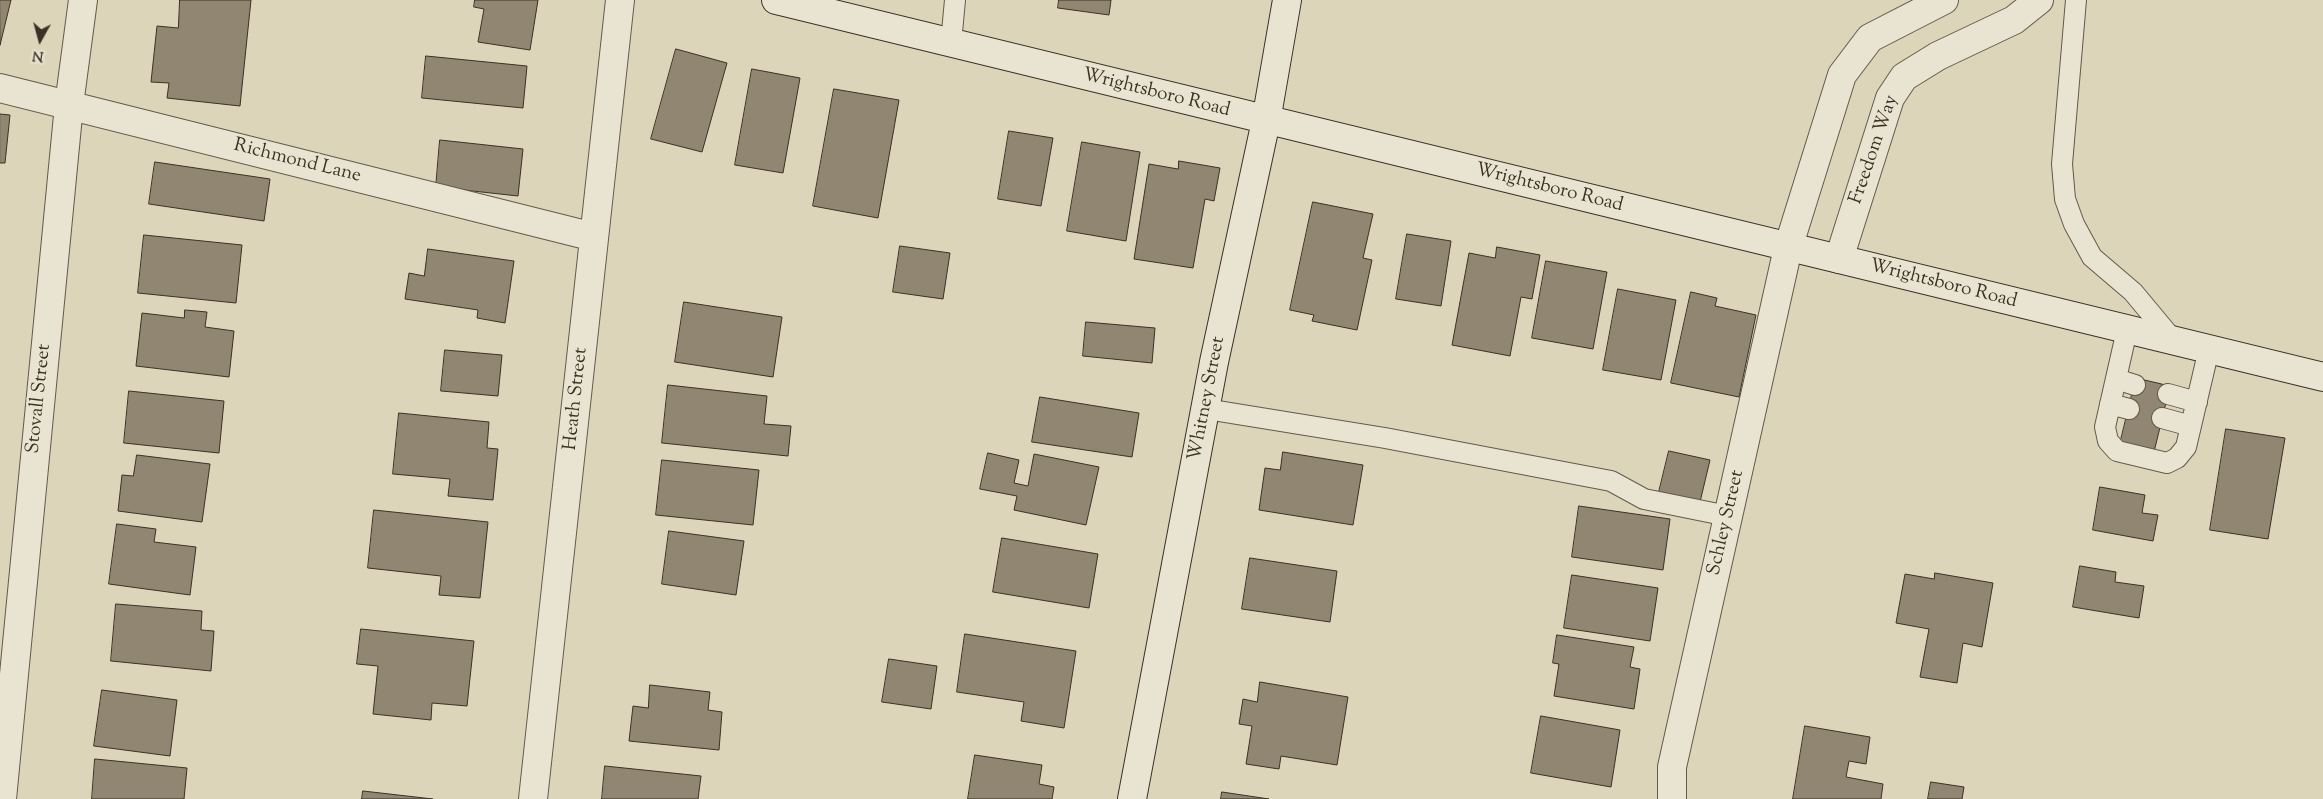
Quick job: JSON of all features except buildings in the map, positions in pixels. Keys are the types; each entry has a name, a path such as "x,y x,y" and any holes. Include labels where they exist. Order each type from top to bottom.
{"street":[{"name":"Stovall Street","path":"2,799 69,105 83,0"},
{"name":"Heath Street","path":"534,799 620,0"},
{"name":"Wrightsboro Road","path":"776,0 1266,121 2323,377"},
{"name":"Whitney Street","path":"1132,799 1206,409 1266,121 1287,0"},
{"path":"1788,248 1842,76 1870,38 1944,0"},
{"name":"Freedom Way","path":"1839,259 1890,98 1904,77 1938,56 2014,20 2039,0"},
{"name":"Richmond Lane","path":"0,88 594,237"},
{"name":"Schley Street","path":"1672,799 1672,767 1788,248"}],"lane":[{"path":"952,43 955,0"},
{"path":"2076,0 2062,164 2065,199 2074,224 2092,257 2133,292 2173,340"},
{"path":"2127,330 2125,382 2120,406 2105,427 2108,441 2117,452 2167,463 2177,458 2186,446 2209,349"},
{"path":"2168,394 2197,402"},
{"path":"1206,409 1385,438 1612,481 1644,499 1728,516"},
{"path":"2162,418 2191,426"}]}
